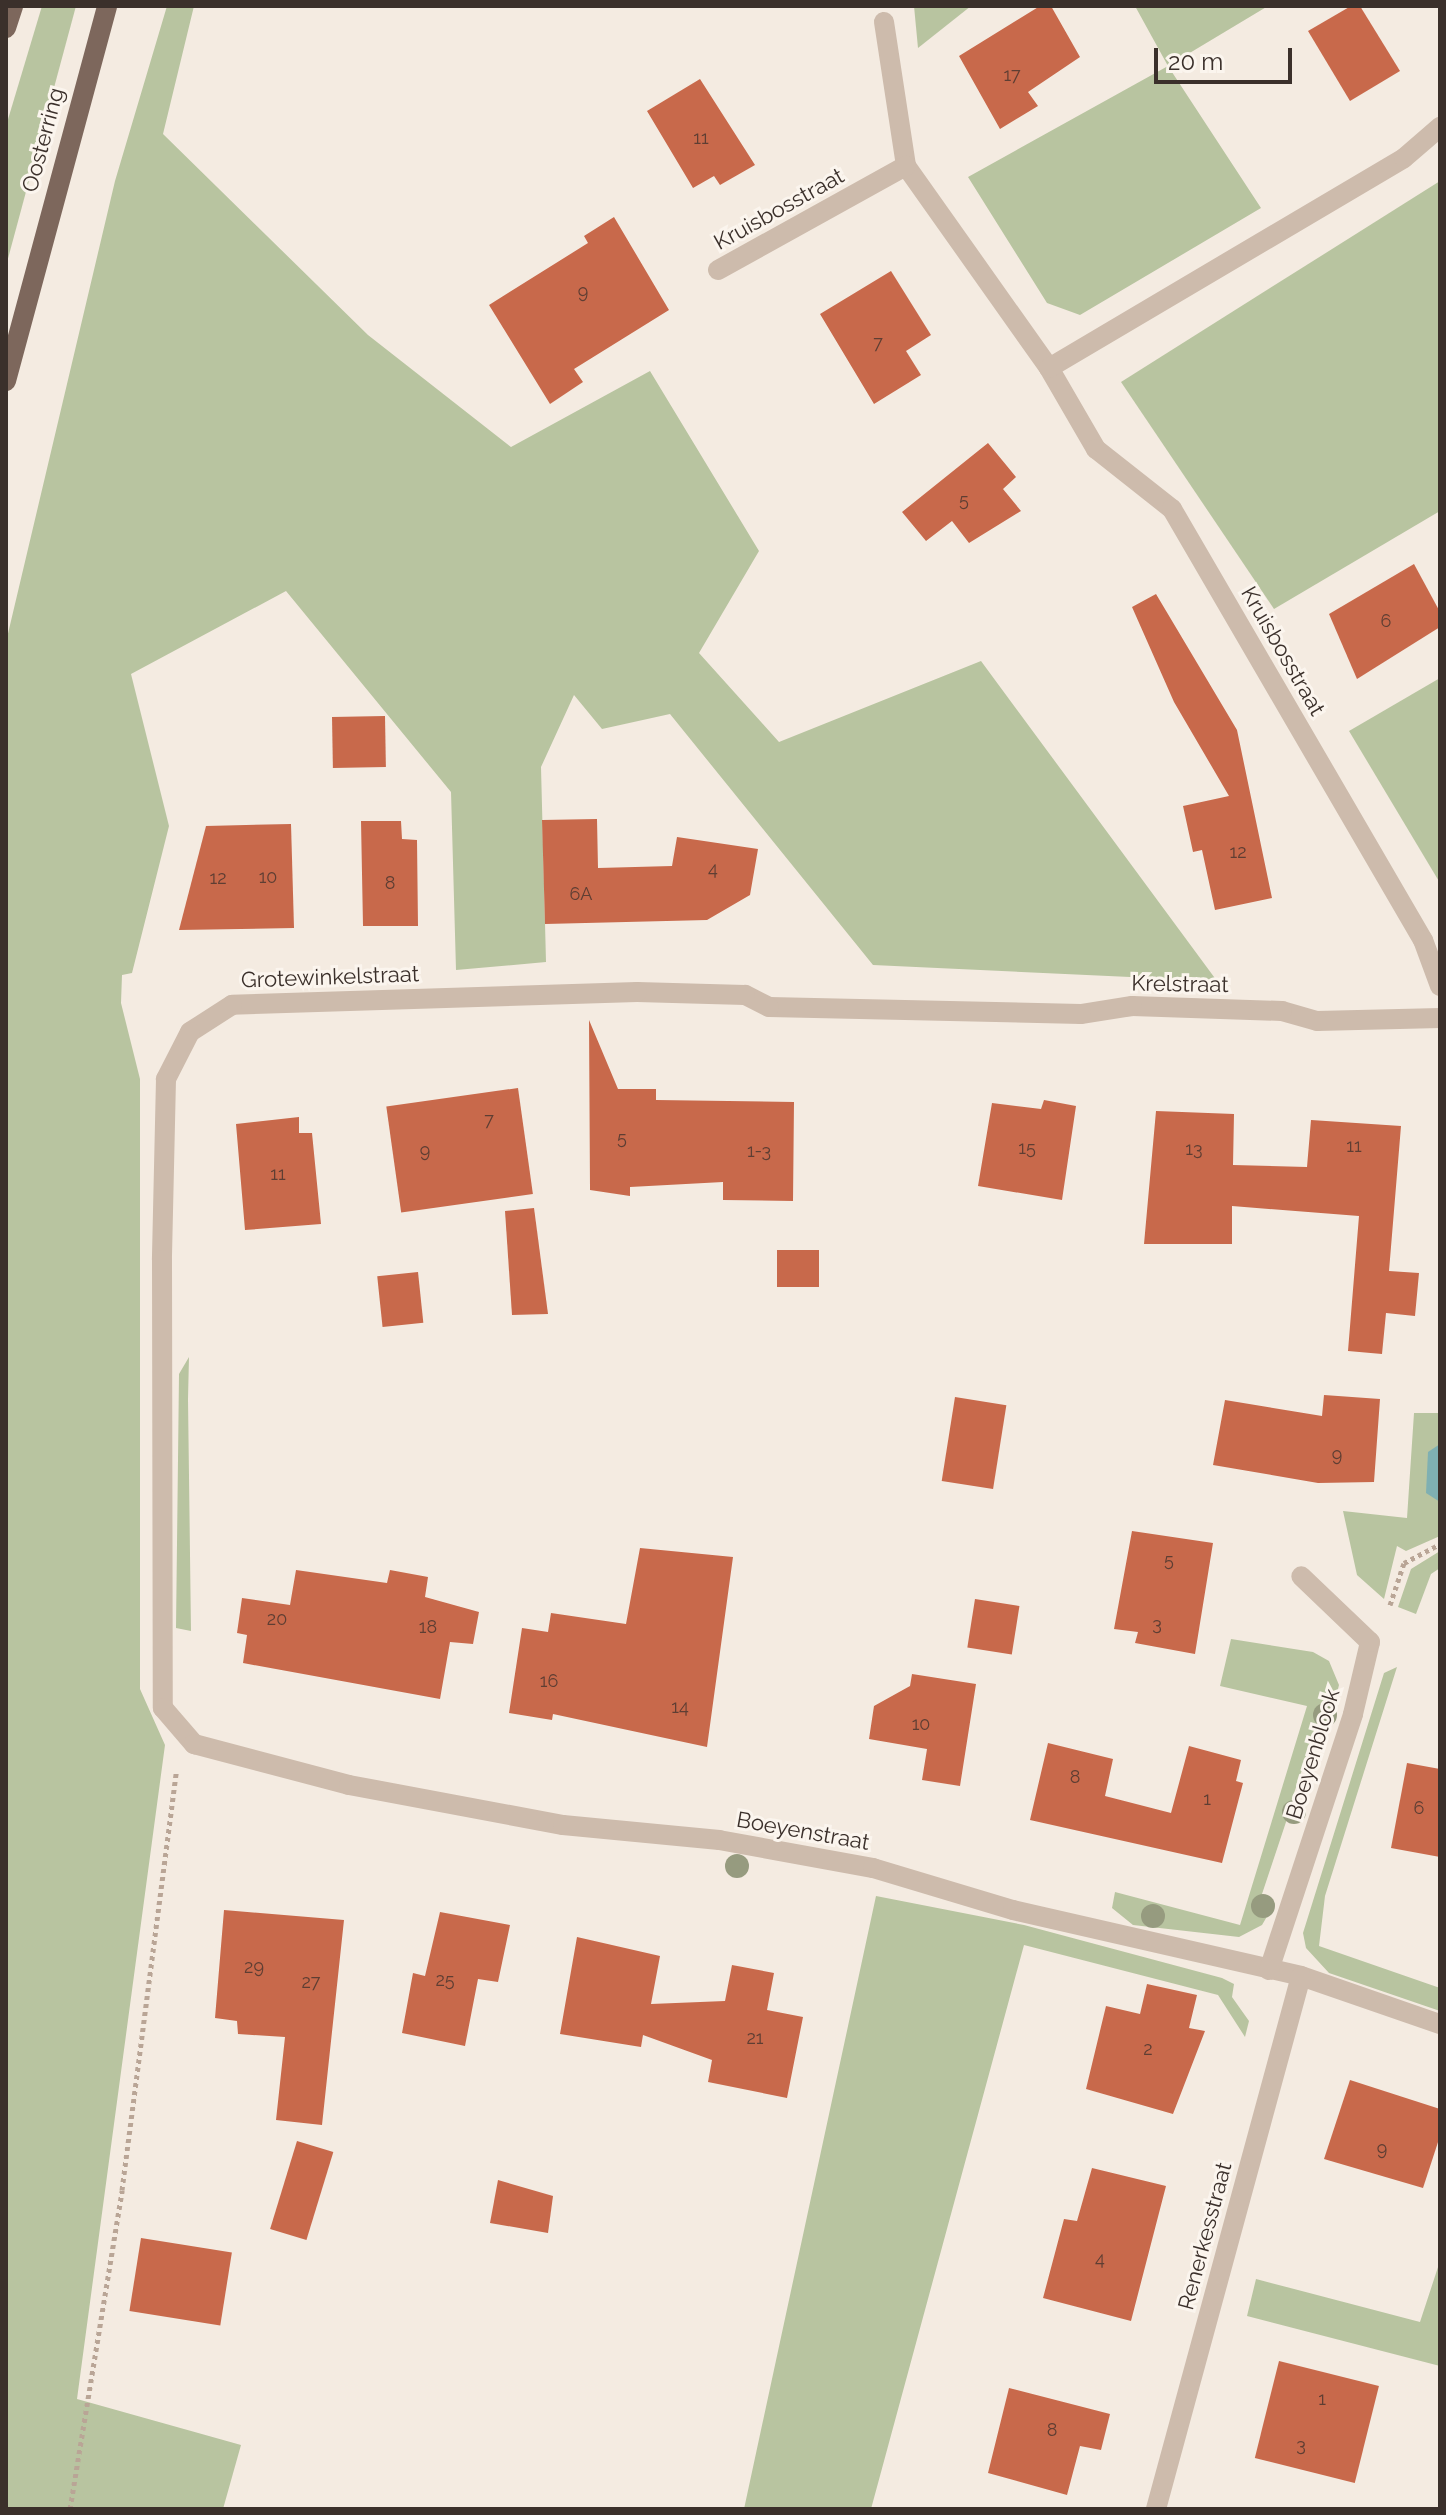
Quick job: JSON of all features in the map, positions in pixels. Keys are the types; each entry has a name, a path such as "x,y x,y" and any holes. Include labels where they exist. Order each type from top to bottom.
{"main road":[{"path":"6,28 13,6"},
{"name":"Oosterring","path":"6,381 107,6"}],"street":[{"name":"Kruisbosstraat","path":"884,22 906,166 1049,368 1096,449 1172,509 1423,940 1440,986"},
{"path":"1049,368 1404,158 1440,127"},
{"name":"Kruisbosstraat","path":"718,270 906,166"},
{"name":"Grotewinkelstraat","path":"163,1708 166,1079 190,1032 232,1005 310,1000 637,992 745,995 769,1007 919,1008"},
{"name":"Krelstraat","path":"919,1008 1081,1014 1132,1006 1282,1011 1317,1021 1440,1018"},
{"name":"Boeyenblook","path":"1269,1970 1370,1642 1301,1576"},
{"name":"Boeyenstraat","path":"163,1708 182,1732 228,1756 349,1785 563,1825 719,1840 873,1868 1013,1910 1301,1976 1440,2024"},
{"name":"Renerkesstraat","path":"1156,2509 1301,1976"}],"path":[{"path":"1390,1605 1404,1563 1440,1544"},
{"path":"70,2509 122,2190 182,1732"}],"green space":[{"path":"42,6 76,6 6,266 6,126"},
{"path":"167,6 194,6 163,134 368,335 511,447 650,371 759,551 699,653 779,742 981,661 1217,981 873,965 670,714 602,729 574,695 541,767 546,962 456,970 451,792 286,591 131,674 169,826 132,973 122,975 121,1003 140,1079 140,1689 165,1745 77,2399 241,2445 223,2509 6,2509 6,642 115,181"},
{"path":"914,6 971,6 918,48"},
{"path":"1135,6 1268,6 1168,66"},
{"path":"1168,66 1261,208 1080,315 1047,303 968,177"},
{"path":"1440,181 1440,511 1274,609 1121,382"},
{"path":"1440,678 1440,883 1349,731"},
{"path":"189,1357 191,1631 176,1628 179,1374"},
{"path":"1414,1413 1440,1413 1440,1536 1406,1551 1397,1546 1384,1599 1357,1575 1343,1511 1407,1518"},
{"path":"1440,1551 1440,1568 1431,1574 1416,1614 1398,1607 1411,1569"},
{"path":"1231,1639 1313,1652 1329,1661 1339,1685 1329,1725 1318,1723 1291,1802 1304,1806 1299,1820 1288,1816 1261,1897 1275,1903 1262,1925 1239,1937 1133,1925 1112,1908 1115,1892 1240,1925 1307,1706 1220,1686"},
{"path":"1397,1667 1325,1896 1319,1946 1440,1988 1440,2011 1329,1973 1306,1948 1303,1933 1384,1673"},
{"path":"876,1896 1024,1925 1222,1978 1234,1984 1232,1997 1249,2021 1245,2037 1218,1995 1024,1945 871,2509 744,2509"},
{"path":"1440,2261 1440,2366 1247,2316 1256,2279 1420,2322"}],"water":[{"path":"1440,1444 1440,1502 1426,1493 1428,1452"}],"building":[{"path":"1040,6 1051,6 1080,57 1028,92 1038,106 1000,129 959,56"},
{"path":"1351,6 1360,6 1400,71 1350,101 1308,31"},
{"path":"700,79 755,165 720,185 714,176 693,188 647,111"},
{"path":"614,217 669,310 574,369 583,382 550,404 489,305 588,243 584,236"},
{"path":"891,271 931,335 906,351 921,375 874,404 820,314"},
{"path":"988,443 1016,477 1003,489 1021,511 969,543 952,521 926,541 902,512"},
{"path":"1414,564 1440,612 1440,627 1357,679 1329,614"},
{"path":"1156,594 1237,730 1272,898 1215,910 1202,850 1193,852 1183,806 1229,796 1174,702 1132,607"},
{"path":"385,716 386,767 333,768 332,717"},
{"path":"597,819 598,868 672,866 677,837 758,849 750,895 707,920 545,924 542,820"},
{"path":"361,821 401,821 402,839 417,840 418,926 363,926"},
{"path":"291,824 294,928 179,930 206,826"},
{"path":"589,1020 618,1089 656,1089 656,1100 794,1102 793,1201 723,1200 723,1182 630,1187 630,1196 590,1190"},
{"path":"518,1088 533,1194 401,1212 386,1107"},
{"path":"1044,1100 1076,1106 1062,1200 978,1186 992,1103 1041,1109"},
{"path":"1156,1111 1234,1114 1233,1165 1307,1167 1311,1120 1401,1126 1389,1271 1419,1273 1415,1316 1386,1313 1382,1354 1348,1351 1359,1216 1232,1206 1232,1244 1144,1244"},
{"path":"299,1117 299,1133 312,1133 321,1224 245,1230 236,1124"},
{"path":"534,1208 548,1314 512,1315 505,1211"},
{"path":"777,1250 819,1250 819,1287 777,1287"},
{"path":"418,1272 423,1323 383,1327 377,1276"},
{"path":"1324,1395 1380,1399 1374,1482 1318,1483 1213,1465 1225,1400 1322,1416"},
{"path":"955,1397 1006,1405 993,1489 942,1481"},
{"path":"1132,1531 1213,1543 1195,1654 1135,1643 1138,1632 1114,1629"},
{"path":"640,1548 733,1557 707,1747 553,1714 552,1720 509,1713 522,1628 548,1632 551,1613 626,1624"},
{"path":"296,1570 387,1583 390,1570 428,1577 425,1597 479,1612 473,1644 450,1642 440,1699 243,1663 247,1635 237,1633 242,1598 290,1605"},
{"path":"975,1599 1019,1606 1012,1654 967,1647"},
{"path":"912,1674 976,1684 960,1786 922,1780 927,1749 869,1739 874,1706 910,1686"},
{"path":"1048,1743 1113,1759 1105,1796 1171,1813 1189,1746 1241,1760 1236,1781 1243,1783 1222,1863 1030,1820"},
{"path":"1407,1763 1440,1769 1440,1857 1391,1848"},
{"path":"224,1910 344,1920 322,2125 276,2120 285,2037 238,2034 237,2021 215,2018"},
{"path":"440,1912 510,1925 498,1982 478,1979 465,2046 402,2033 413,1973 425,1976"},
{"path":"577,1937 660,1956 651,2004 725,2001 732,1965 774,1973 767,2010 803,2017 787,2098 708,2082 712,2060 643,2035 641,2047 560,2034"},
{"path":"1147,1984 1197,1995 1189,2028 1205,2031 1173,2114 1086,2089 1106,2006 1140,2014"},
{"path":"1350,2080 1440,2109 1440,2136 1423,2188 1324,2159"},
{"path":"297,2141 333,2152 306,2240 270,2229"},
{"path":"1092,2168 1166,2186 1131,2321 1043,2298 1064,2219 1077,2221"},
{"path":"498,2180 553,2196 548,2233 490,2223"},
{"path":"141,2238 232,2252 220,2325 129,2311"},
{"path":"1279,2361 1379,2386 1355,2483 1255,2458"},
{"path":"1009,2388 1110,2414 1101,2450 1080,2446 1067,2495 988,2473"}]}
